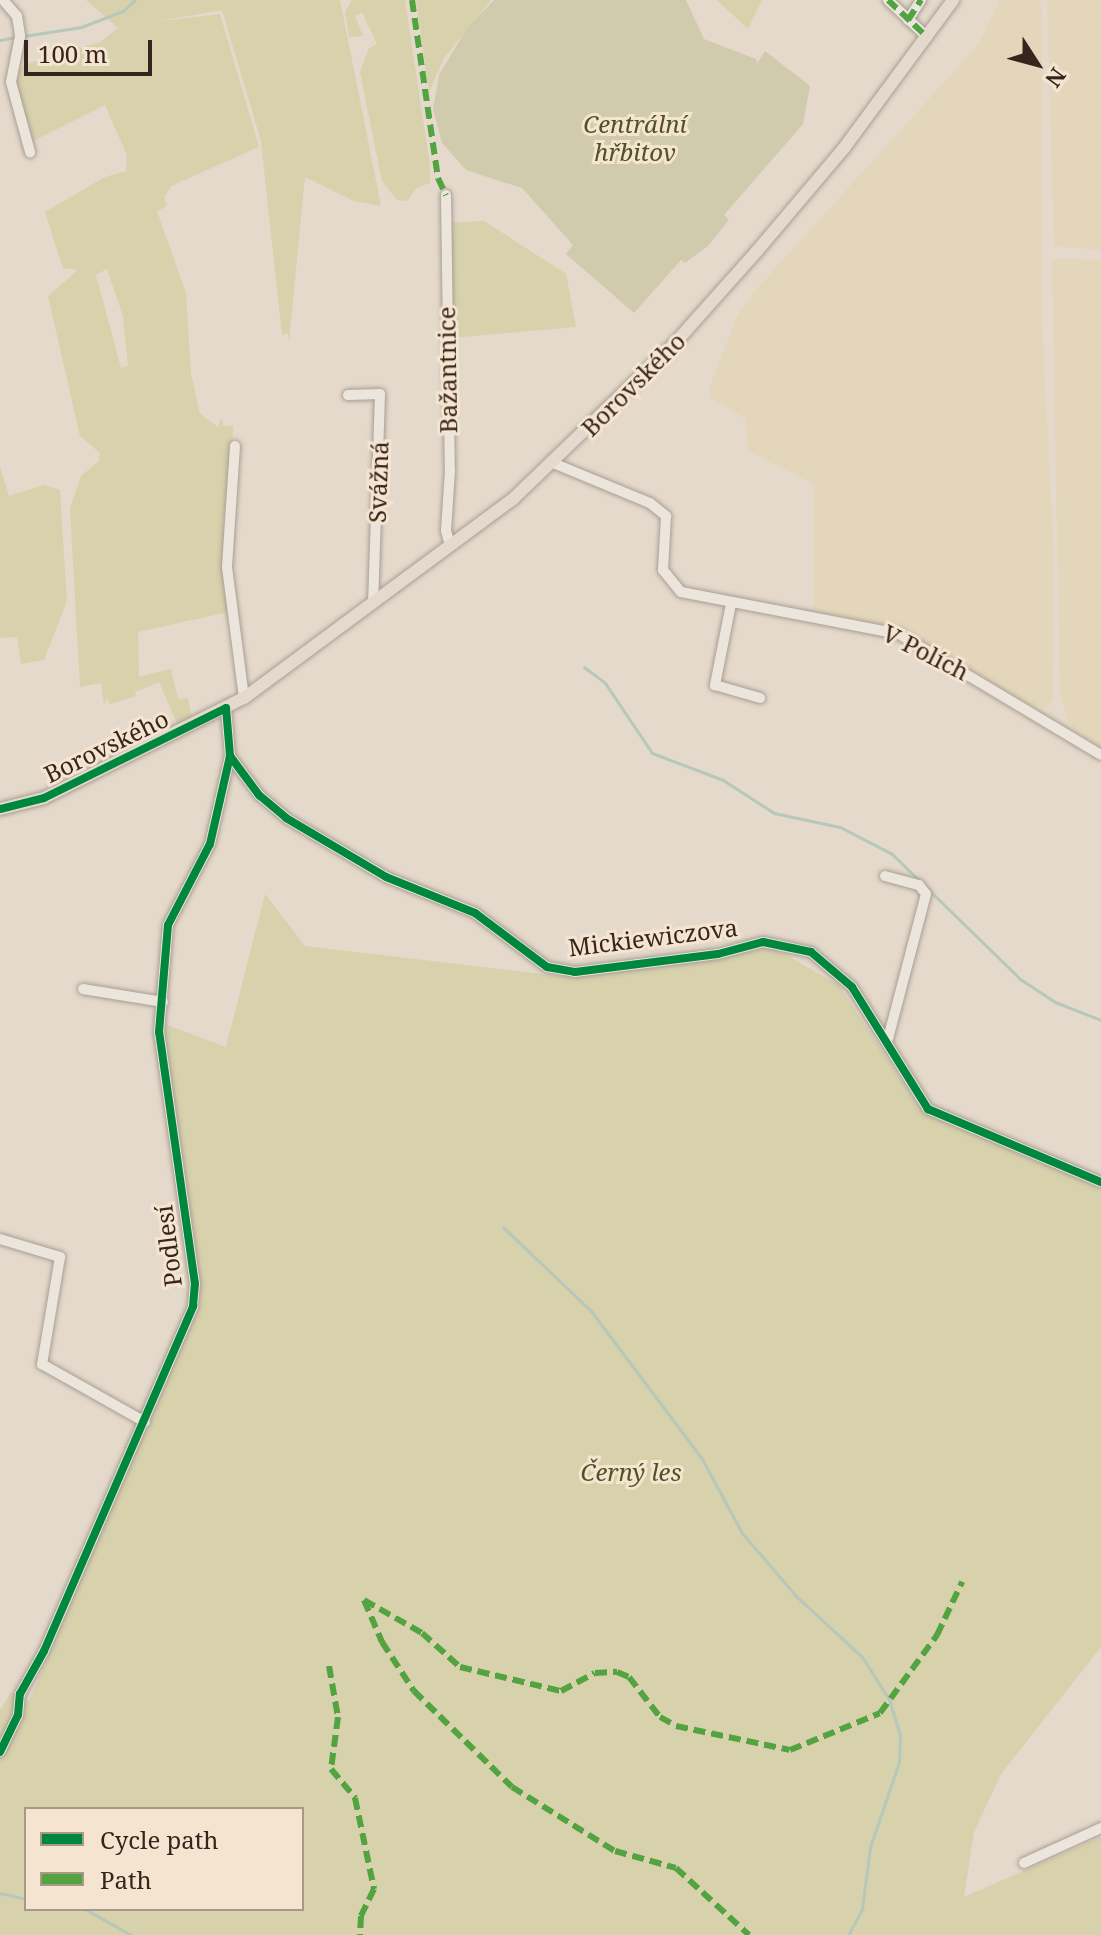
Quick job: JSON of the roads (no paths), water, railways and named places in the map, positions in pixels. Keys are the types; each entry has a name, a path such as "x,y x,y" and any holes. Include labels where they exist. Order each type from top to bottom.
{"main road":[{"name":"Borovského","path":"0,809 44,798 244,698 450,545 553,463 675,343 768,238 953,0"}],"street":[{"path":"3,0 17,16 20,36 11,82 30,152"},
{"path":"888,0 927,37"},
{"path":"908,20 921,0"},
{"name":"Bažantnice","path":"446,195 446,531 450,545"},
{"name":"Svážná","path":"348,395 380,394 373,603"},
{"path":"235,446 227,567 244,698"},
{"name":"V Polích","path":"553,463 650,503 666,516 663,570 671,584 695,598 877,626 899,634 1101,755"},
{"path":"731,604 715,685 760,698"},
{"path":"226,708 230,756"},
{"name":"Podlesí","path":"0,1752 18,1715 20,1694 145,1422 193,1306 195,1284 159,1032 168,925 210,844 230,756"},
{"name":"Mickiewiczova","path":"230,756 259,795 286,818 386,877 475,913 547,967 575,972 778,942 826,962 852,987 888,1039 928,1109 1101,1182"},
{"path":"885,876 919,885 926,894 888,1039"},
{"path":"83,989 163,1002"},
{"path":"0,1239 60,1257 42,1364 145,1422"},
{"path":"1024,1863 1101,1828"}],"waterway":[{"path":"24,36 81,27 123,11 135,0"},
{"path":"0,40 16,37"},
{"path":"584,667 605,683 652,753 723,780 774,813 840,827 892,854 1020,979 1055,1002 1101,1020"},
{"path":"503,1227 591,1311 702,1459 742,1533 797,1597 862,1657 889,1699 900,1736 899,1762 870,1847 862,1909 848,1935"},
{"path":"0,1893 24,1899"},
{"path":"89,1911 131,1935"}],"park label":[{"name":"Centrální hřbitov","path":"635,138"},
{"name":"Černý les","path":"631,1472"}]}
